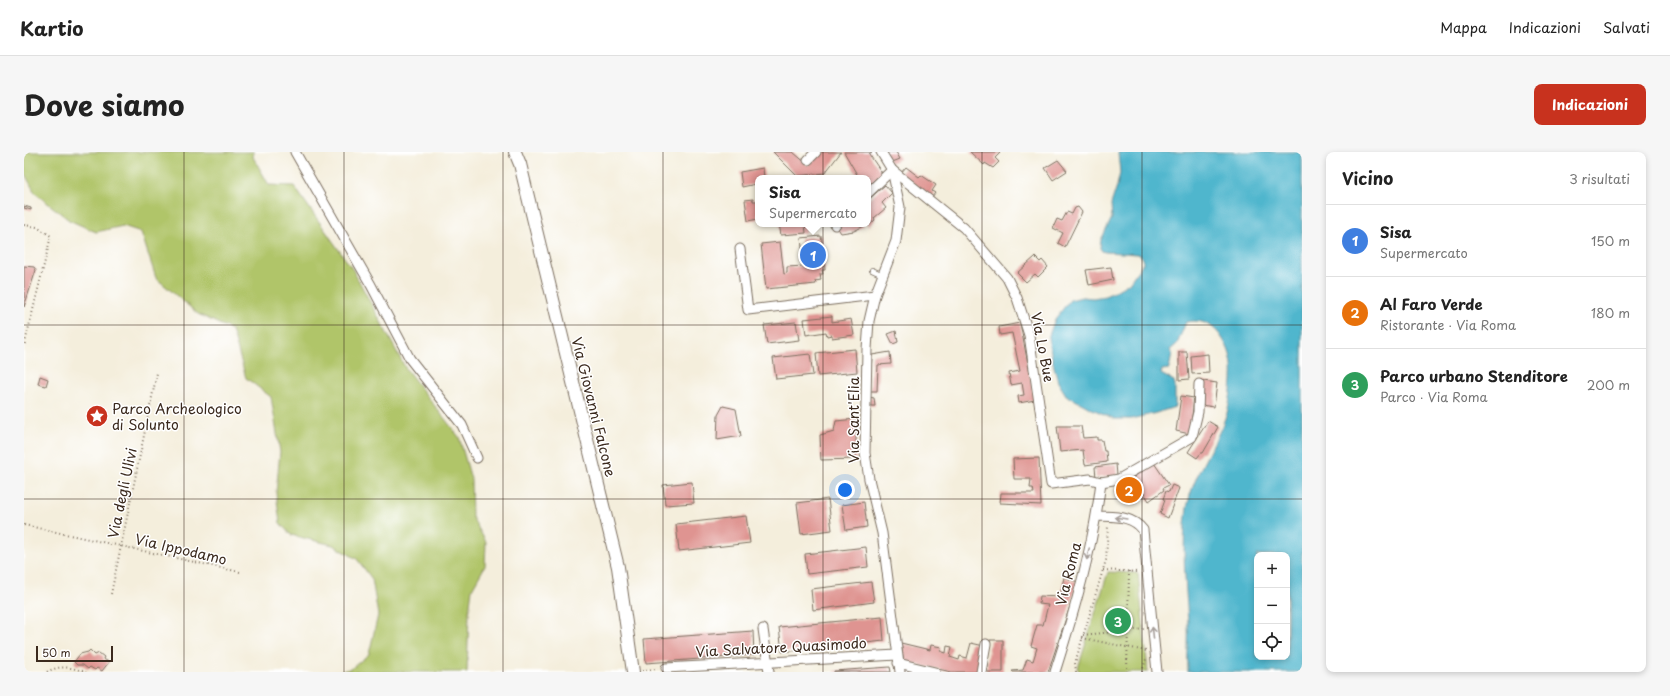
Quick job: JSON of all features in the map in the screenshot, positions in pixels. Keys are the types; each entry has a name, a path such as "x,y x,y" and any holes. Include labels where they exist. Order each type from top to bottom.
{"street":[{"path":"295,152 371,285 410,359 462,425 477,458"},
{"name":"Via Giovanni Falcone","path":"515,152 520,164 618,567 633,672"},
{"path":"808,160 816,152"},
{"path":"871,190 892,170 881,152"},
{"name":"Via Sant'Elia","path":"892,170 900,207 896,241 875,295 869,321 865,453 869,479 882,533 898,663"},
{"name":"Via Lo Bue","path":"892,170 964,228 1007,278 1017,298 1029,335 1051,484 1090,479 1101,482"},
{"path":"740,249 748,310 875,295"},
{"path":"1101,482 1119,479 1192,437 1198,412 1199,384"},
{"name":"Via Roma","path":"1055,672 1084,574 1096,516 1101,482"},
{"path":"1096,516 1122,517 1132,520 1143,530 1157,672"},
{"path":"763,629 769,672"},
{"path":"981,672 986,644"},
{"name":"Via Salvatore Quasimodo","path":"666,668 768,662 898,663 935,672"}],"lane":[{"path":"872,270 883,275"}],"path":[{"path":"24,224 37,227 51,236 24,347"},
{"name":"Via degli Ulivi","path":"111,594 157,373"},
{"path":"1076,672 1075,663 1106,560 1108,516"},
{"name":"Via Ippodamo","path":"24,525 240,572"},
{"path":"1103,570 1141,572"},
{"path":"1127,672 1129,571"},
{"path":"1083,635 1146,629"},
{"path":"1082,638 1148,652"},
{"path":"1142,672 1146,658"},
{"path":"47,672 54,668 72,667 86,672"},
{"path":"633,672 666,668"}],"green space":[{"path":"24,152 254,152 253,157 269,185 294,186 353,270 406,369 459,437 471,479 472,517 486,542 485,566 472,589 469,612 467,672 339,672 352,668 369,654 378,615 372,579 357,559 333,545 291,535 280,523 276,493 280,452 271,397 246,378 232,330 198,314 156,278 141,232 123,226 96,232 69,220 35,193 24,172"},
{"path":"1108,572 1138,573 1148,672 1079,672 1078,668"}],"water":[{"path":"1118,152 1302,152 1302,672 1188,672 1188,629 1184,551 1187,508 1199,471 1217,437 1227,413 1232,380 1232,362 1229,351 1217,331 1205,323 1196,321 1186,322 1177,344 1170,350 1172,354 1169,369 1162,370 1161,374 1174,381 1175,407 1131,419 1115,419 1066,395 1058,382 1048,338 1055,319 1070,300 1082,297 1093,298 1105,296 1129,283 1143,263 1143,258 1138,254 1105,252 1100,248 1101,240 1112,218 1111,204 1120,173"}],"building":[{"path":"773,152 793,152 808,165 820,152 841,152 825,173 796,175"},
{"path":"844,152 872,152 869,154 882,173 871,183 871,175 857,175"},
{"path":"885,152 896,152 900,159 890,163"},
{"path":"970,152 998,152 1000,153 995,158 999,162 993,168 985,163 984,165"},
{"path":"1058,160 1067,171 1053,180 1045,168"},
{"path":"906,167 919,177 921,175 936,185 932,191 935,193 932,197 900,174"},
{"path":"763,168 764,175 755,175 755,184 742,187 740,172"},
{"path":"885,185 892,193 882,203 886,208 874,218 875,220 871,223 871,197"},
{"path":"753,199 753,201 755,201 755,220 748,221 745,200"},
{"path":"24,206 31,208 31,210 24,208"},
{"path":"1078,207 1082,212 1065,247 1058,243 1063,233 1053,228 1057,219 1062,221 1067,212 1072,214 1075,208"},
{"path":"780,227 805,227 806,233 781,235"},
{"path":"837,227 862,227 854,231 841,233"},
{"path":"821,236 825,270 822,270 823,274 820,274 821,280 815,281 816,284 766,289 761,244 780,242 784,274 787,273 787,267 804,266 801,238"},
{"path":"1035,257 1040,262 1042,260 1048,267 1038,277 1035,274 1026,282 1017,273"},
{"path":"24,266 34,267 36,270 24,307"},
{"path":"1111,267 1113,280 1089,285 1086,270"},
{"path":"832,316 832,322 851,319 854,335 832,338 832,335 827,336 826,332 806,335 804,319"},
{"path":"796,322 799,340 767,344 764,325"},
{"path":"1020,323 1035,400 1019,403 1018,396 1024,395 1022,383 1011,385 1009,373 1020,371 1012,333 1000,335 999,327"},
{"path":"896,331 898,342 893,344 888,334"},
{"path":"855,349 857,372 818,376 816,353"},
{"path":"890,352 891,364 878,365 877,391 870,391 872,355"},
{"path":"1179,352 1187,352 1189,379 1179,380"},
{"path":"810,354 813,375 776,379 773,358"},
{"path":"1208,354 1209,373 1192,374 1191,356"},
{"path":"40,376 48,379 46,386 38,384"},
{"path":"1203,381 1217,383 1214,407 1201,405"},
{"path":"1181,396 1194,398 1190,434 1176,431"},
{"path":"869,397 874,398 875,406 869,406"},
{"path":"723,406 736,409 741,436 717,440 718,415"},
{"path":"856,419 856,459 821,460 820,435 834,431 836,421"},
{"path":"1208,421 1218,427 1203,453 1201,453 1197,458 1188,452"},
{"path":"1057,426 1081,426 1083,438 1097,437 1097,440 1102,440 1104,451 1106,451 1107,462 1085,465 1083,450 1060,452"},
{"path":"1039,458 1041,505 1000,503 1001,493 1034,493 1033,488 1030,488 1031,479 1014,479 1013,459"},
{"path":"1154,463 1169,485 1163,488 1164,490 1149,501 1144,493 1142,494 1137,488 1121,499 1115,490"},
{"path":"1116,464 1117,475 1096,478 1095,467"},
{"path":"692,482 694,503 665,505 663,485"},
{"path":"1172,485 1179,488 1168,518 1160,514 1165,500 1163,499 1166,491 1169,492"},
{"path":"828,499 832,530 801,534 797,503"},
{"path":"864,502 867,527 846,530 842,505"},
{"path":"746,516 750,543 679,551 676,524"},
{"path":"866,547 868,567 807,574 805,554"},
{"path":"1064,577 1078,582 1048,672 1013,672 1012,671 1023,670 1027,659 1033,661 1037,648 1031,646 1037,625 1043,625 1048,605 1039,604 1040,596 1060,597"},
{"path":"871,582 874,602 813,610 811,589"},
{"path":"882,617 884,641 782,652 779,627"},
{"path":"753,631 754,655 646,663 644,639"},
{"path":"990,640 1003,640 1003,672 986,672"},
{"path":"901,643 930,650 931,645 941,647 940,651 946,653 947,646 952,647 950,657 959,660 960,656 967,658 971,643 984,646 977,672 952,672 904,662"},
{"path":"90,650 95,655 99,653 104,657 103,659 109,662 102,671 97,668 95,670 90,667 88,669 83,665 77,665 74,662 80,654"},
{"path":"890,667 891,672 834,672 834,671"}],"place":[{"name":"Sisa","path":"813,255"},
{"name":"Parco Archeologico di Solunto","path":"97,416"},
{"name":"Al Faro Verde","path":"1129,490"},
{"name":"Parco urbano Stenditore","path":"1118,621"}]}
